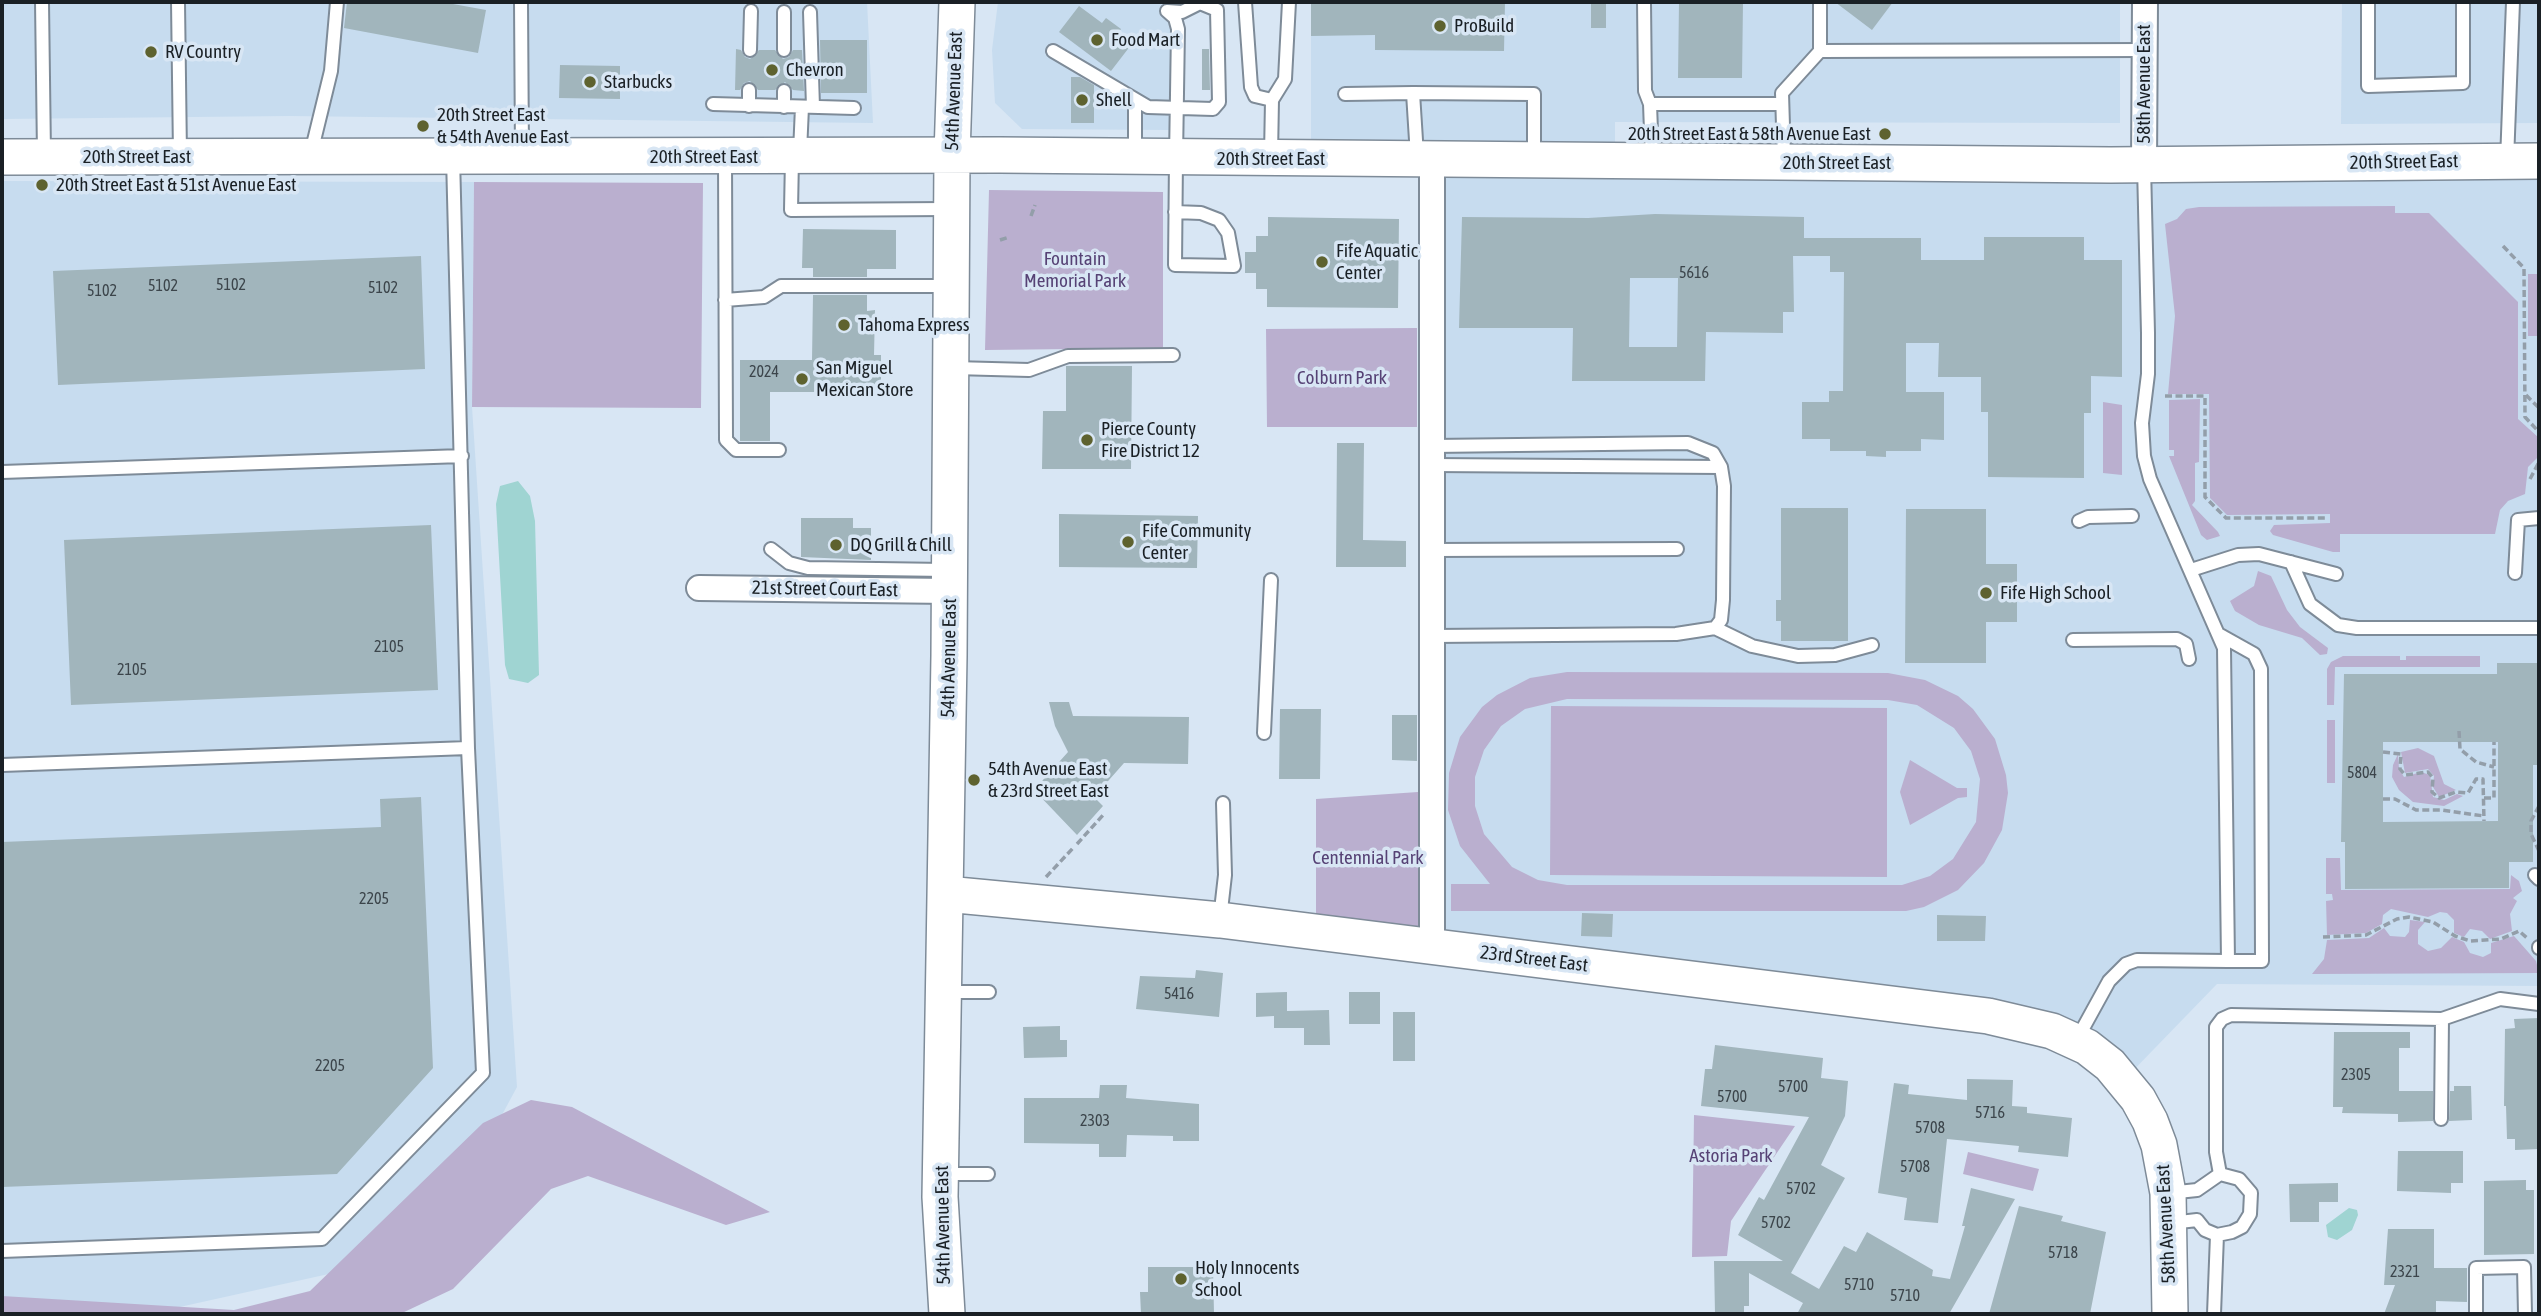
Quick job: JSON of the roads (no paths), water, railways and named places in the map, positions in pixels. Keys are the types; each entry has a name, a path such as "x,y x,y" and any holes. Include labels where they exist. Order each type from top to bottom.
{"main road":[{"name":"54th Avenue East","path":"947,1314 941,1253 941,1174 950,580 952,155 957,2"},
{"name":"20th Street East","path":"2,158 952,155 2144,165 2523,161"},
{"name":"23rd Street East","path":"946,894 1220,920 1989,1016 2052,1031 2075,1041 2110,1065"},
{"name":"58th Avenue East","path":"2110,1065 2124,1080 2150,1121 2159,1145 2168,1208 2170,1314"}],"street":[{"name":"58th Avenue East","path":"2144,165 2145,2"},
{"path":"1424,160 1433,550 1432,947"},
{"name":"21st Street Court East","path":"699,588 950,580"}],"lane":[{"path":"42,2 44,158"},
{"path":"178,2 180,157"},
{"path":"310,157 331,71 337,2"},
{"path":"522,2 522,157"},
{"path":"1245,2 1251,87 1255,96 1272,100"},
{"path":"1271,159 1272,100 1285,79 1289,2"},
{"path":"1644,2 1645,91 1650,104 1652,162"},
{"path":"1784,163 1782,93 1820,51 1820,2"},
{"path":"2368,2 2368,86 2463,83 2463,2"},
{"path":"2513,2 2523,161"},
{"path":"1054,51 1135,101 1155,109 1177,109 1217,107 1219,15 1207,4 1200,4 1182,12 1167,11 1173,15 1178,25 1177,109 1175,212 1175,265 1234,265 1228,233 1219,220 1201,213 1175,212"},
{"path":"750,50 751,11"},
{"path":"784,12 784,50"},
{"path":"810,12 807,107 795,157 791,210 952,209"},
{"path":"1820,51 2144,50"},
{"path":"749,90 749,106"},
{"path":"784,91 784,107"},
{"path":"1413,93 1424,160"},
{"path":"1345,94 1534,94 1534,160"},
{"path":"1135,101 1135,158"},
{"path":"713,104 854,108"},
{"path":"1650,104 1782,104"},
{"path":"2,1251 322,1240 483,1073 468,748 453,157"},
{"path":"725,157 727,443 738,450 779,450"},
{"path":"2144,165 2148,333 2148,374 2142,423 2144,456 2150,479 2224,648 2228,961"},
{"path":"725,300 764,298 781,286 951,286"},
{"path":"950,368 1029,370 1068,356 1173,355"},
{"path":"1432,456 1678,442 1706,448 1721,467 1724,486 1723,600 1721,620 1715,628"},
{"path":"2,472 462,456"},
{"path":"1432,456 1721,467"},
{"path":"2079,521 2088,517 2132,516"},
{"path":"2515,573 2518,520 2539,518"},
{"path":"771,549 789,563 808,568 950,580"},
{"path":"1433,550 1677,549"},
{"path":"2191,570 2249,554 2273,555 2336,574"},
{"path":"2291,562 2310,604 2337,625 2357,628 2539,628"},
{"path":"1264,733 1271,580"},
{"path":"1433,636 1676,634 1715,628 1752,646 1798,656 1835,654 1872,645"},
{"path":"2075,1041 2109,981 2126,964 2137,960 2262,961 2261,669 2254,654 2220,635"},
{"path":"2073,640 2177,639 2187,646 2189,659"},
{"path":"2,765 468,748"},
{"path":"1220,920 1225,875 1223,803"},
{"path":"945,992 989,992"},
{"path":"2220,1174 2216,1152 2216,1027 2222,1019 2231,1015 2442,1019 2500,999 2539,1004"},
{"path":"2441,1119 2442,1019"},
{"path":"941,1174 988,1174"},
{"path":"2220,1174 2239,1179 2251,1193 2250,1214 2242,1227 2217,1235 2205,1230 2197,1220 2168,1208 2220,1174"},
{"path":"2214,1314 2217,1235"},
{"path":"2476,1314 2476,1268 2524,1267 2525,1314"}],"place":[{"name":"ProBuild","path":"1440,26"},
{"name":"Food Mart","path":"1097,40"},
{"name":"RV Country","path":"151,52"},
{"name":"Chevron","path":"772,70"},
{"name":"Starbucks","path":"590,82"},
{"name":"Shell","path":"1082,100"},
{"name":"20th Street East & 54th Avenue East","path":"423,126"},
{"name":"20th Street East & 58th Avenue East","path":"1885,134"},
{"name":"20th Street East & 51st Avenue East","path":"42,185"},
{"name":"Fife Aquatic Center","path":"1322,262"},
{"name":"Tahoma Express","path":"844,325"},
{"name":"San Miguel Mexican Store","path":"802,379"},
{"name":"Pierce County Fire District 12","path":"1087,440"},
{"name":"Fife Community Center","path":"1128,542"},
{"name":"DQ Grill & Chill","path":"836,545"},
{"name":"Fife High School","path":"1986,593"},
{"name":"54th Avenue East & 23rd Street East","path":"974,780"},
{"name":"Holy Innocents School","path":"1181,1279"}],"park label":[{"name":"Fountain Memorial Park","path":"1075,270"},
{"name":"Colburn Park","path":"1342,378"},
{"name":"Centennial Park","path":"1368,858"},
{"name":"Astoria Park","path":"1731,1156"}]}
